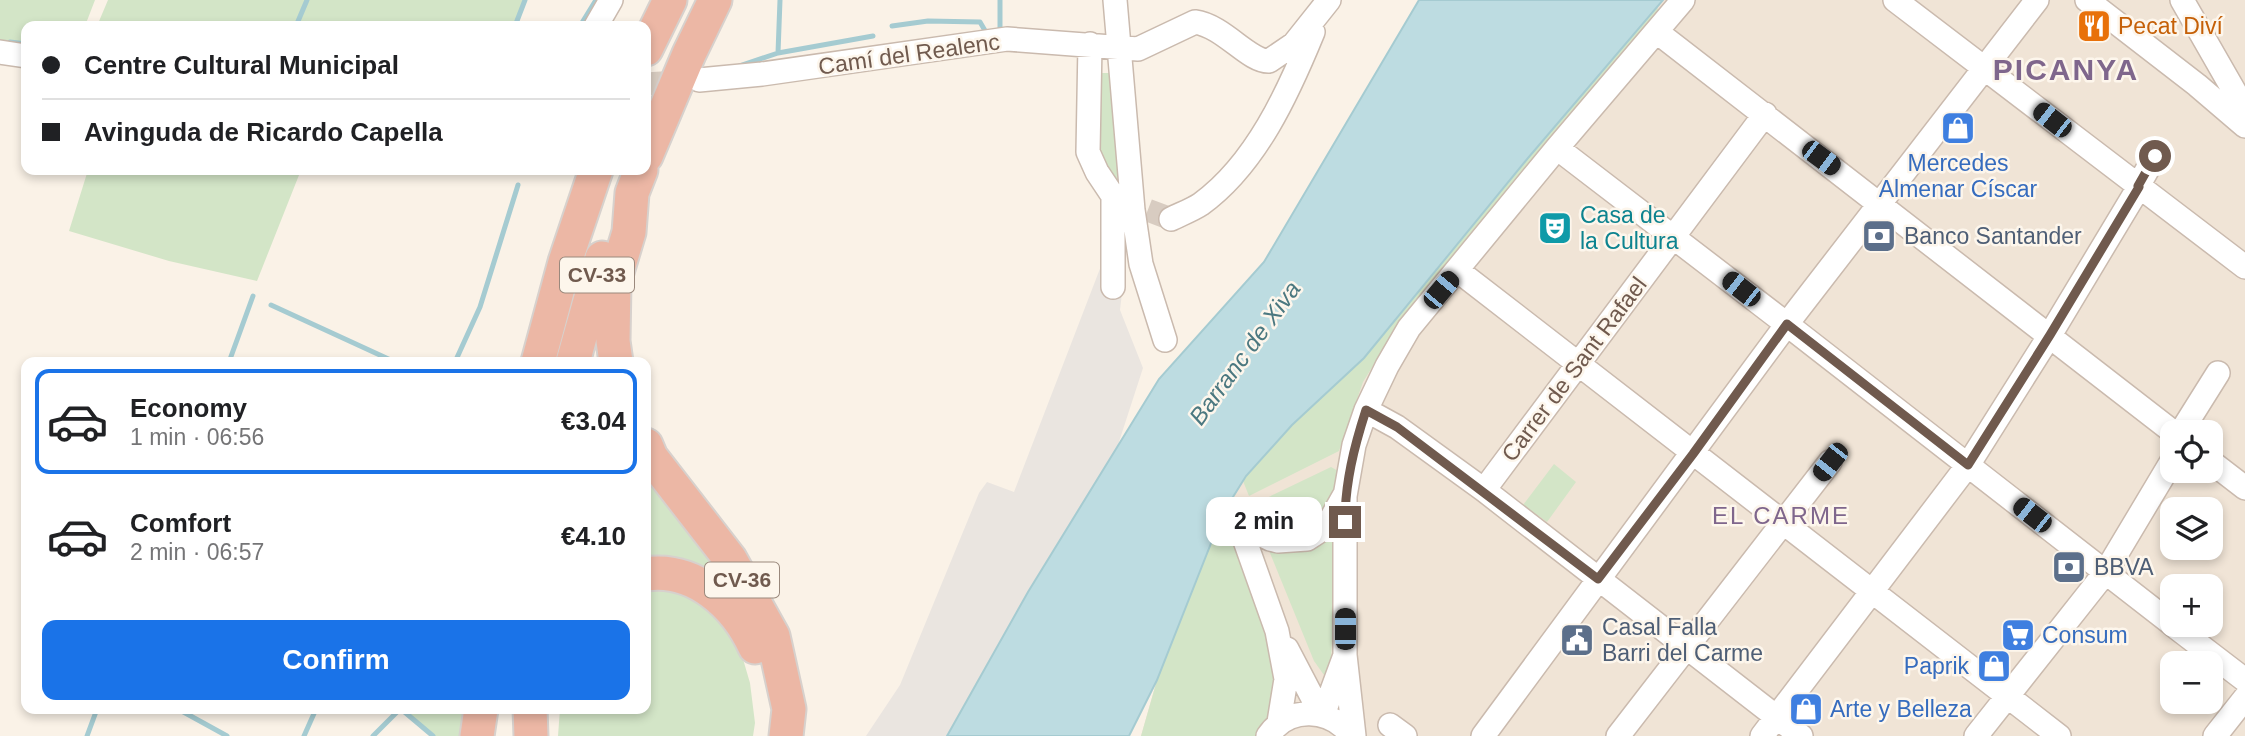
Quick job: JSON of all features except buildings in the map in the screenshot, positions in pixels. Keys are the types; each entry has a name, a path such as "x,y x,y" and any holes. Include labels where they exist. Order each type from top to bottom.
{"highway":[{"path":"651,39 670,0"},
{"path":"651,144 715,0"},
{"path":"539,357 565,262 594,175"},
{"path":"615,357 614,282 629,232 636,181"},
{"name":"CV-33","path":"574,357 605,249 636,181"},
{"name":"CV-36","path":"651,457 730,559 773,636 789,709 786,736"},
{"path":"651,574 680,576 708,587 746,627 762,662 768,707 767,736"},
{"path":"477,736 480,714"},
{"path":"493,714 494,736"},
{"path":"530,714 531,736"},
{"path":"544,736 545,714"}],"street":[{"path":"599,21 611,0"},
{"path":"1115,0 1141,264 1165,340"},
{"path":"1353,736 1345,655 1345,496 1354,445 1366,410 1409,328 1556,148 1683,0"},
{"path":"1895,0 2245,267"},
{"path":"1483,736 1787,324 2037,0"},
{"path":"2087,0 2197,85 2245,127"},
{"path":"2182,0 2245,110"},
{"path":"1171,219 1200,205 1242,166 1284,95 1324,6"},
{"name":"Camí del Realenc","path":"699,80 762,74 1007,39 1138,49 1195,22 1218,29 1259,60 1269,61 1294,44 1324,6"},
{"path":"1657,32 2160,422"},
{"path":"1090,44 1088,152 1113,196 1113,287"},
{"path":"0,52 21,56"},
{"name":"Carrer de Sant Rafael","path":"1484,490 1765,114"},
{"path":"1556,148 2160,615"},
{"path":"1762,736 1968,465 2050,335 2155,156"},
{"path":"1457,271 2059,736"},
{"path":"2189,420 2218,373"},
{"path":"1366,410 1397,427 1484,490 1801,736"},
{"path":"1618,736 1830,462"},
{"path":"2223,471 2245,488"},
{"path":"1976,736 2105,573 2160,481"},
{"path":"1322,715 1277,631 1239,524 1278,541 1307,538 1327,526 1345,496"},
{"path":"1274,729 1286,679 1277,631"},
{"path":"2189,637 2245,680"},
{"path":"1322,715 1345,655"},
{"path":"2215,736 2245,698"},
{"path":"1274,729 1294,716 1308,713 1335,720 1353,736"}],"shaded area":[{"path":"1663,0 2245,0 2245,736 1141,736 1157,680 1223,513 1246,476 1528,158"},
{"path":"1101,266 1122,293 1120,310 1143,368 1117,448 1028,592 947,736 866,736 900,685 979,493 987,482 1014,492"}],"green space":[{"path":"0,0 95,0 87,21 21,21 21,45 0,42"},
{"path":"108,0 527,0 519,21 99,21"},
{"path":"1657,8 1662,12 1399,324 1363,382 1339,451 1249,496 1243,481 1246,476 1292,425 1364,358 1528,158"},
{"path":"1098,73 1111,73 1118,181 1100,157 1096,140"},
{"path":"86,175 299,175 257,281 169,261 69,231"},
{"path":"1554,464 1576,482 1547,522 1523,505"},
{"path":"1331,467 1340,472 1335,493 1331,505 1318,521 1310,526 1291,529 1261,527 1252,505"},
{"path":"651,482 738,592 651,566"},
{"path":"1223,513 1267,632 1278,678 1276,698 1257,736 1141,736 1157,680"},
{"path":"1336,530 1331,663 1324,675 1314,661 1268,548"},
{"path":"668,587 705,604 736,635 750,683 755,723 753,736 558,736 560,714 651,714 651,589"},
{"path":"405,714 465,714 465,736 434,736"}],"water":[{"name":"Barranc de Xiva","path":"1419,0 1663,0 1528,158 1364,358 1292,425 1246,476 1223,513 1157,680 1129,736 947,736 1028,592 1159,379 1264,262"}],"waterway":[{"path":"298,21 307,0"},
{"path":"517,21 525,0"},
{"path":"583,21 596,0"},
{"path":"778,53 780,0"},
{"path":"1000,0 1000,34"},
{"path":"892,26 928,21 980,22 987,34"},
{"path":"739,66 778,53 873,36"},
{"path":"10,42 21,43"},
{"path":"457,357 480,307 518,185"},
{"path":"231,357 253,296"},
{"path":"271,305 384,357"},
{"path":"87,736 95,714"},
{"path":"187,714 227,736"},
{"path":"304,736 314,714"},
{"path":"373,736 395,714"},
{"path":"407,714 433,736"}],"tunnel":[{"path":"651,84 689,81"},
{"path":"1116,198 1171,219"}],"place":[{"name":"Pecat Diví","path":"2094,26"},
{"name":"Mercedes Almenar Císcar","path":"1958,128"},
{"name":"Casa de la Cultura","path":"1555,228"},
{"name":"Banco Santander","path":"1879,236"},
{"name":"BBVA","path":"2069,567"},
{"name":"Consum","path":"2018,635"},
{"name":"Casal Falla Barri del Carme","path":"1577,640"},
{"name":"Paprik","path":"1994,666"},
{"name":"Arte y Belleza","path":"1806,709"}],"district":[{"name":"PICANYA","path":"2066,70"},
{"name":"EL CARME","path":"1781,516"}],"route":[{"path":"1345,522 1345,496 1354,445 1366,410 1397,427 1484,490 1598,579 1787,324 1968,465 2064,313 2155,156"}]}
